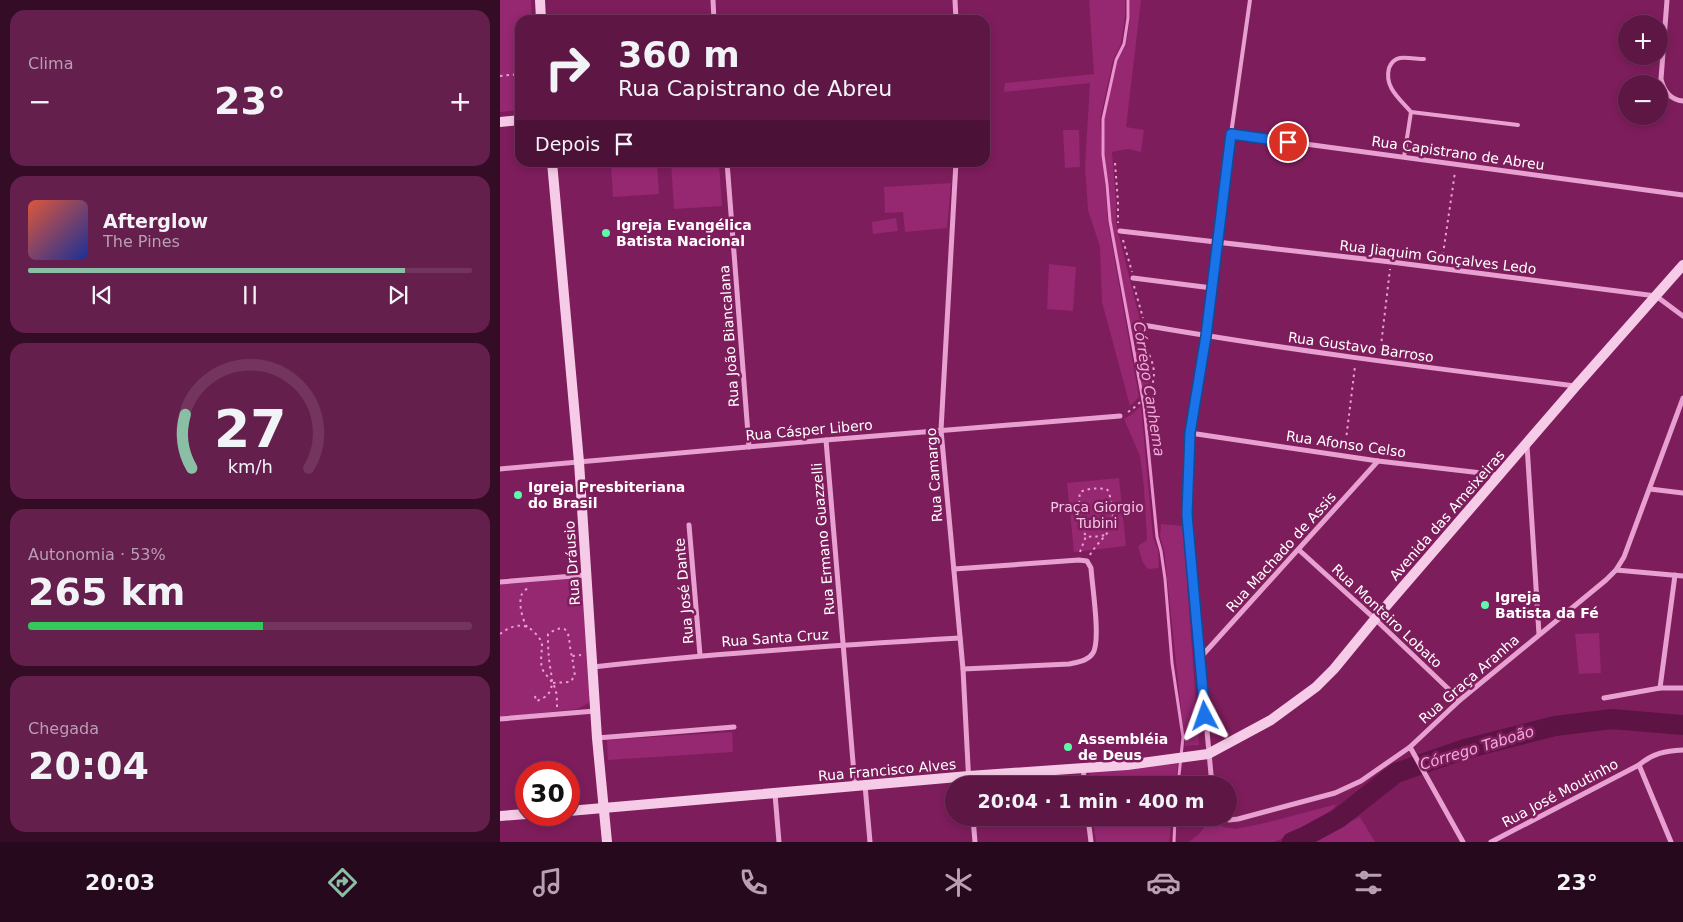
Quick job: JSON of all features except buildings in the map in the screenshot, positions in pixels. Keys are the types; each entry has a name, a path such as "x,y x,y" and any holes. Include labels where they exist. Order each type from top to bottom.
{"street":[{"path":"540,0 541,15"},
{"path":"713,0 714,15"},
{"path":"955,0 956,15"},
{"path":"1667,0 1661,79 1669,96 1677,101 1683,101"},
{"path":"500,122 515,120"},
{"path":"1211,776 1187,515 1190,433 1206,336 1231,134"},
{"name":"Rua Capistrano de Abreu","path":"1231,134 1683,195"},
{"name":"Rua Dráusio","path":"552,167 579,462 597,738 607,842"},
{"name":"Rua João Biancalana","path":"727,167 749,447"},
{"name":"Rua Camargo","path":"956,167 941,430 963,669 969,776"},
{"name":"Rua Jiaquim Gonçalves Ledo","path":"1120,231 1391,262 1656,296"},
{"name":"Avenida das Ameixeiras","path":"1208,754 1272,720 1298,702 1334,670 1375,619 1499,475 1683,265"},
{"path":"1133,278 1212,288"},
{"path":"1656,296 1683,316"},
{"name":"Rua Gustavo Barroso","path":"1143,325 1356,358 1576,386"},
{"name":"Rua Graça Aranha","path":"1237,820 1350,788 1410,749 1460,700 1606,580 1616,570 1624,557 1683,398"},
{"name":"Rua Cásper Libero","path":"500,469 1120,416"},
{"name":"Rua Afonso Celso","path":"1190,433 1499,475"},
{"name":"Rua Ermano Guazzelli","path":"826,440 843,645 860,786 870,842"},
{"path":"1527,443 1539,634"},
{"name":"Rua Machado de Assis","path":"1200,658 1378,460"},
{"path":"1650,489 1683,492"},
{"name":"Rua José Dante","path":"689,525 700,655"},
{"name":"Rua Monteiro Lobato","path":"1299,550 1460,700"},
{"path":"954,569 1079,560 1087,562 1091,568 1096,640 1093,653 1089,658 1081,662 1069,664 963,669"},
{"path":"1616,570 1683,576"},
{"path":"1660,688 1675,574"},
{"path":"500,582 586,575"},
{"name":"Rua Santa Cruz","path":"593,667 700,655 960,638"},
{"path":"1604,698 1660,688 1683,688"},
{"path":"500,719 596,711"},
{"path":"597,738 734,726"},
{"path":"1410,749 1463,842"},
{"name":"Rua José Moutinho","path":"1491,842 1639,765 1647,758 1660,752 1683,750"},
{"name":"Rua Francisco Alves","path":"1007,776 1208,754"},
{"path":"1639,765 1671,842"},
{"path":"1083,768 1084,776"},
{"name":"Rua Francisco Alves","path":"580,810 860,786 945,781"},
{"path":"775,794 779,842"},
{"path":"500,816 515,815"},
{"path":"974,826 975,842"},
{"path":"1089,826 1091,842"}],"lane":[{"path":"1231,134 1250,0"},
{"path":"1424,59 1400,58 1390,64 1387,77 1389,84 1411,112 1518,125"},
{"path":"1404,157 1411,112"}],"path":[{"path":"500,76 515,74"},
{"path":"1441,269 1456,164"},
{"path":"1379,361 1391,262"},
{"path":"1344,455 1356,358"},
{"path":"1120,416 1129,412 1149,392"},
{"path":"1086,536 1082,529 1080,492 1088,488 1107,489 1110,495 1111,528 1095,545 1087,562"},
{"path":"1086,536 1106,535"},
{"path":"1079,560 1080,551 1086,536"},
{"path":"534,579 521,595 523,621 540,639 543,670 553,684"},
{"path":"500,634 514,626 527,627"},
{"path":"553,684 568,684 574,679 575,670 570,652 570,638 564,629 548,634 549,658 553,684 557,698 557,714"},
{"path":"572,656 592,653"},
{"path":"535,696 536,701 546,696 553,684"}],"green space":[{"path":"500,0 531,0 532,15 515,15 515,110 500,112"},
{"path":"1089,0 1125,0 1125,17 1121,44 1113,60 1100,120 1108,222 1139,397 1130,406 1102,302 1100,247 1088,210 1085,167 1090,83 1004,92 1005,83 1094,74"},
{"path":"1130,0 1141,0 1126,127 1144,130 1141,152 1128,149 1112,152 1116,223 1141,325 1143,347 1153,376 1143,395 1111,220 1109,183 1104,155 1104,119 1117,61 1126,45 1130,18"},
{"path":"1063,130 1079,130 1080,167 1065,168"},
{"path":"611,167 657,167 659,194 613,197"},
{"path":"671,167 719,167 722,206 674,209"},
{"path":"951,183 947,228 905,232 903,212 885,213 884,187"},
{"path":"896,218 898,231 873,234 872,222"},
{"path":"1049,264 1076,267 1073,311 1047,309"},
{"path":"1141,406 1153,537 1158,550 1159,568 1148,569 1143,563 1138,546 1147,540 1140,456 1124,419"},
{"name":"Praça Giorgio Tubini","path":"1119,478 1126,546 1074,552 1067,483"},
{"path":"1161,524 1183,526 1199,745 1185,746 1164,550 1160,536"},
{"path":"582,578 591,689 589,703 577,709 500,717 500,583"},
{"path":"1599,633 1601,673 1579,674 1575,634"},
{"path":"732,732 733,752 608,760 607,740"},
{"path":"1178,764 1176,776 1089,776 1089,769"},
{"path":"1337,804 1330,812 1293,834 1274,842 1189,842 1205,826 1222,826 1236,829"},
{"path":"1360,817 1375,842 1306,842"},
{"path":"1094,826 1171,826 1169,842 1096,842"}],"waterway":[{"name":"Córrego Canhema","path":"1128,0 1128,18 1124,44 1116,60 1103,119 1103,155 1110,221 1144,406 1157,537 1165,579 1172,663 1183,737 1179,776"},
{"name":"Córrego Taboão","path":"1292,842 1339,818 1396,773 1465,749 1555,726 1612,719 1683,725"},
{"name":"Córrego Canhema","path":"1174,842 1175,826"}],"place":[{"name":"Igreja Evangélica Batista Nacional","path":"606,233"},
{"name":"Igreja Presbiteriana do Brasil","path":"518,495"},
{"name":"Igreja Batista da Fé","path":"1485,605"},
{"name":"Assembléia de Deus","path":"1068,747"}],"route":[{"path":"1205,716 1187,515 1187,485 1190,433 1206,336 1231,134 1288,142"}]}
